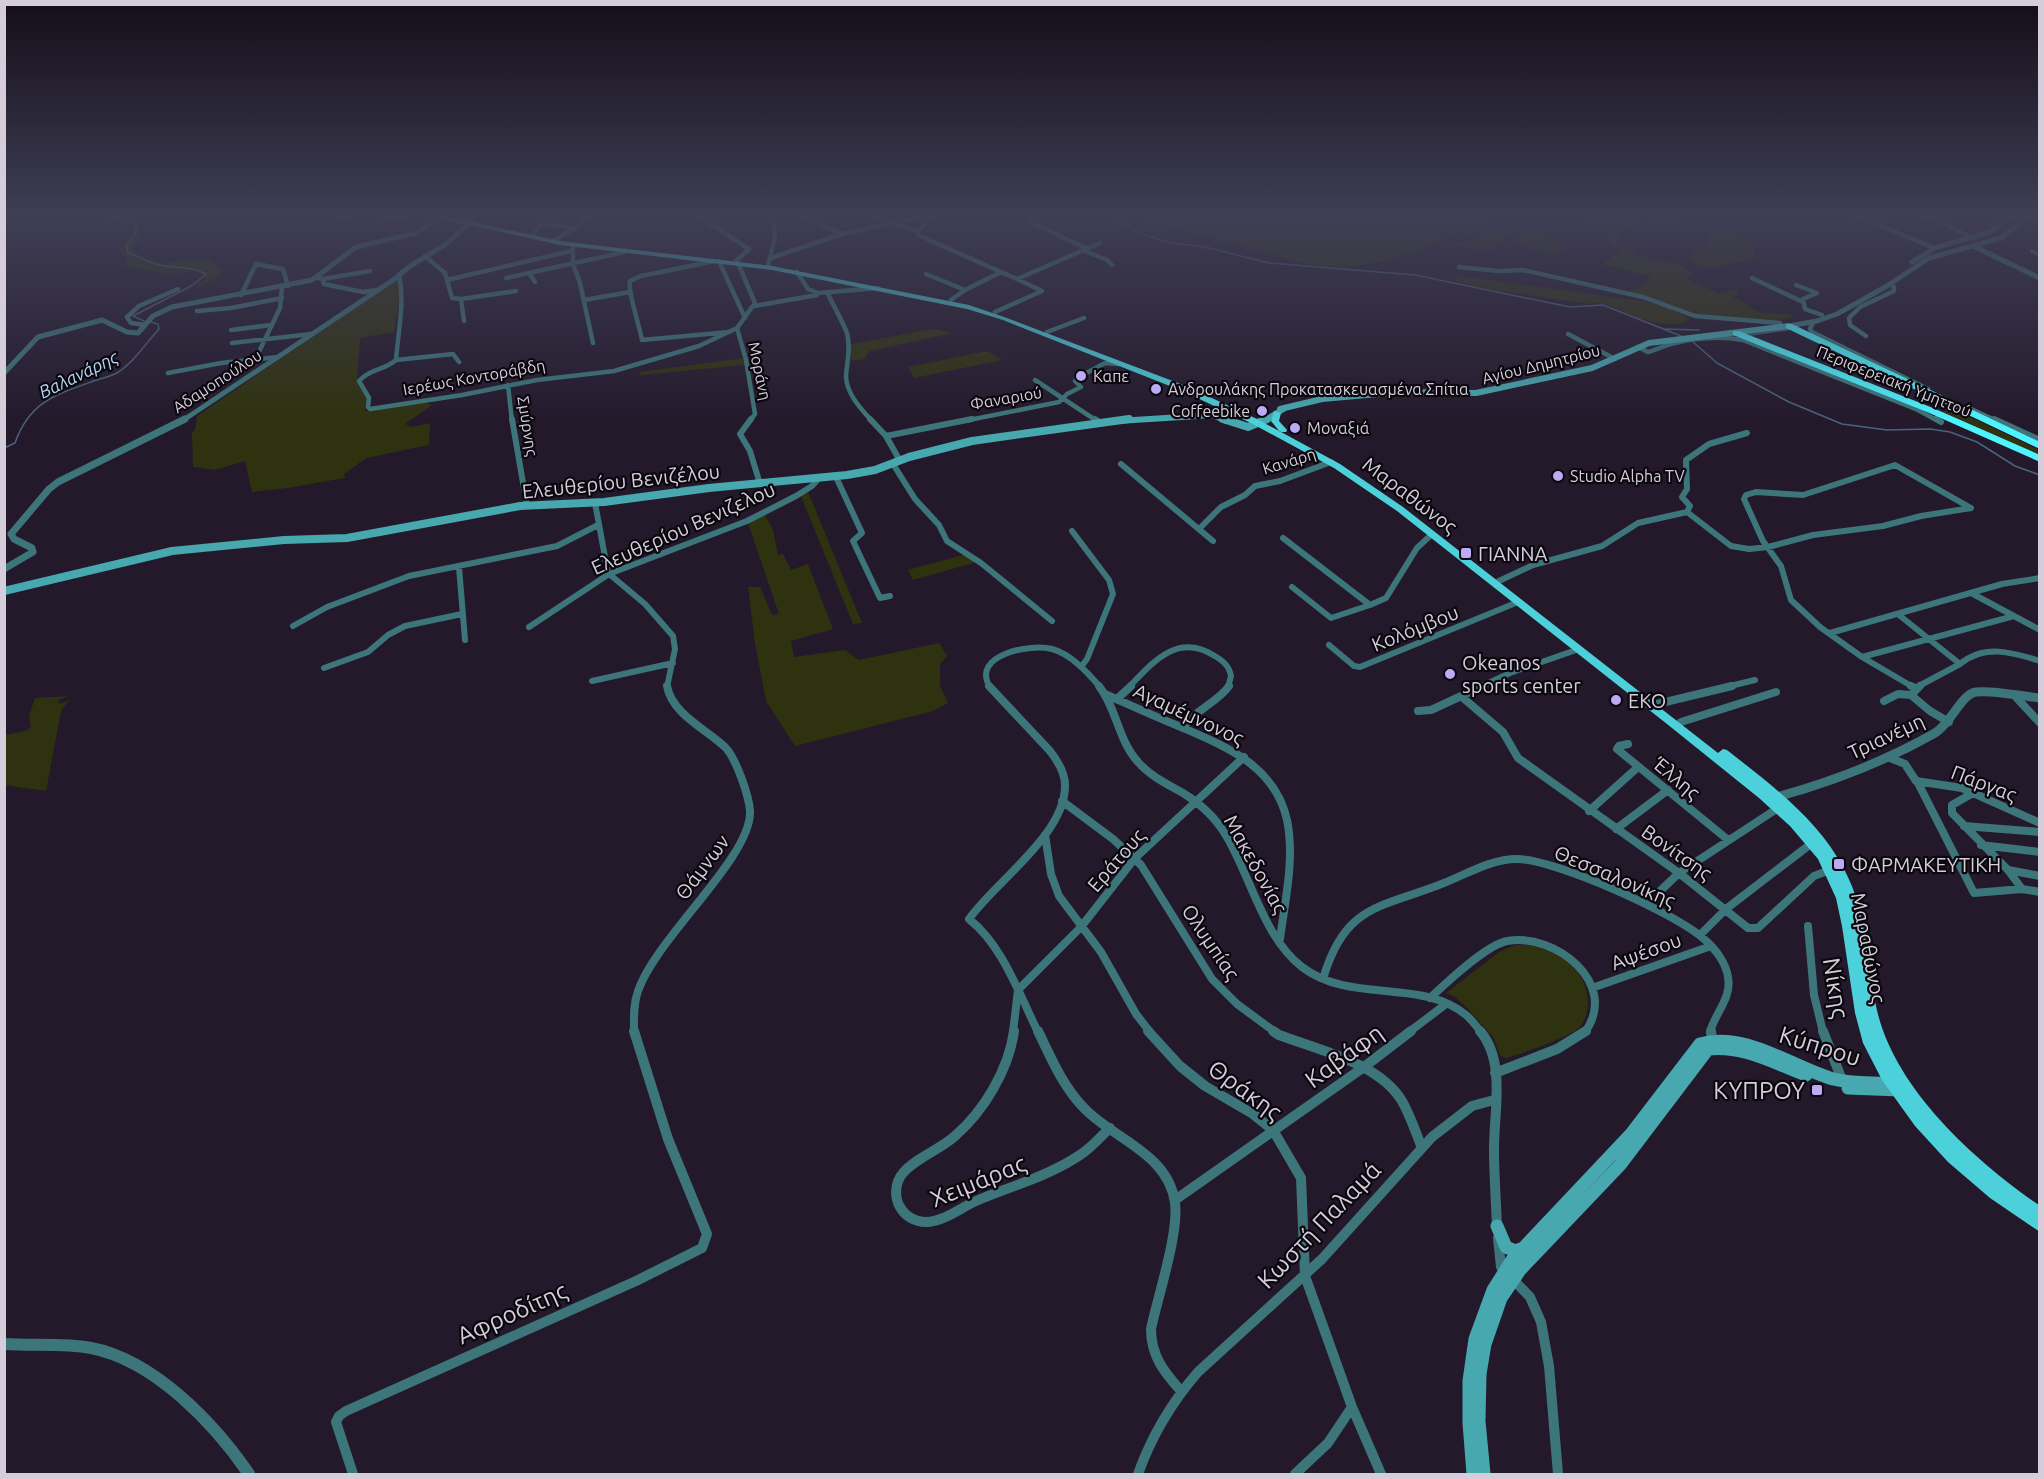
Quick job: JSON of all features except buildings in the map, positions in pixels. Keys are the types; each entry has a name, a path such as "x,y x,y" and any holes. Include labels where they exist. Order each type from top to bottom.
{"highway":[{"path":"1803,323 1801,329 1806,333"},
{"name":"Περιφερειακή Υμηττού","path":"1789,326 2040,446"},
{"name":"Περιφερειακή Υμηττού","path":"1734,331 1930,410 2040,459"}],"main road":[{"name":"Μαραθώνος","path":"853,283 977,309 1127,365 1243,423 1259,421 1283,430 1377,488 1681,722 1776,802 1812,843 1830,870 1846,912 1856,990 1864,1026 1876,1056 1920,1121 1961,1164 1995,1193 2040,1225"},
{"name":"Μαραθώνος","path":"872,283 995,312 1204,392 1331,462 1379,494 1432,534 1806,824 1826,850 1848,891 1857,920 1873,1019 1899,1087 1962,1152 1998,1184 2040,1215"},
{"path":"1734,331 1780,323 1789,326"},
{"path":"1734,331 1789,326"},
{"name":"Αγίου Δημητρίου","path":"1259,421 1281,411 1322,399 1400,392 1476,393 1592,368 1638,347 1734,331"},
{"path":"1281,411 1275,422 1283,430"},
{"name":"Ελευθερίου Βενιζέλου","path":"4,591 54,581 164,552 284,540 354,538 527,506 595,502 836,477 870,471 978,440 1142,417 1196,418 1210,415 1243,423"},
{"path":"1473,1474 1468,1413 1470,1369 1475,1339 1486,1307 1509,1275 1524,1248 1617,1150 1700,1044 1713,1044"},
{"path":"1484,1474 1479,1420 1483,1354 1509,1275 1620,1165 1713,1044"},
{"name":"Κύπρου","path":"1713,1044 1753,1055 1814,1079 1880,1091 1899,1087"},
{"path":"1497,1226 1506,1247 1515,1251 1524,1248"}],"street":[{"path":"241,294 247,283"},
{"path":"255,360 282,298 285,283"},
{"path":"4,373 34,340 48,333 102,320 108,321 121,331 133,334 141,331 157,313 172,307 298,283"},
{"path":"323,283 363,292 377,290"},
{"name":"Αδαμοπούλου","path":"4,569 33,552 32,548 14,539 11,534 51,487 143,438 188,418 388,283"},
{"name":"Ιερέως Κοντοράβδη","path":"400,283 402,292 396,360 390,366 369,372 361,377 360,385 369,398 369,409 462,395 508,385 623,369 699,346 737,328"},
{"path":"448,283 451,298 461,299 516,291"},
{"path":"579,283 593,343"},
{"path":"628,283 642,340 729,332"},
{"path":"728,283 745,318"},
{"path":"747,283 754,299 754,306 820,294 878,288"},
{"path":"804,283 808,289 820,294"},
{"path":"948,283 965,290"},
{"path":"951,300 979,283"},
{"path":"995,312 1042,291 1025,283"},
{"path":"1580,283 1642,297 1695,316 1780,323 1822,315 1882,283"},
{"path":"1763,283 1803,302"},
{"path":"1789,326 1813,322 1837,314 1890,284 1894,287 1894,291 1857,308 1849,318 1850,325 1866,336"},
{"path":"1796,285 1817,293 1804,298 1803,302 1805,309 1822,315"},
{"path":"146,323 130,323 127,318 137,307 178,289"},
{"path":"585,300 630,292"},
{"path":"828,294 847,331 849,362 846,377 848,387 858,406 886,436 915,499 939,525 947,541 981,563 1052,621"},
{"path":"197,311 231,308 282,298"},
{"path":"461,299 465,321"},
{"name":"Μοράνη","path":"754,306 737,328 746,360 755,412 752,419 741,430 740,436 750,451 760,484"},
{"path":"1047,332 1084,318"},
{"path":"1813,322 1814,325 1809,329 1812,332 1945,399 2040,440"},
{"path":"231,330 271,325"},
{"path":"232,343 311,334"},
{"path":"1568,334 1615,358"},
{"path":"1702,337 1743,340 1918,410 1941,422"},
{"path":"1623,354 1650,352 1665,343"},
{"path":"1638,347 1640,350 1650,352"},
{"path":"1095,353 1105,363 1127,365"},
{"path":"396,360 453,354 459,362"},
{"path":"168,373 214,364 278,357"},
{"name":"Φαναριού","path":"886,436 1059,402 1067,394 1081,387 1075,381 1077,378 1105,363"},
{"path":"1035,380 1102,424"},
{"name":"Σμύρνης","path":"508,385 513,430 527,506"},
{"path":"1687,512 1690,506 1682,497 1687,489 1686,460 1709,444 1747,434"},
{"name":"Κανάρη","path":"1199,529 1221,507 1244,496 1255,486 1280,481 1331,462"},
{"path":"1121,464 1213,541"},
{"path":"1499,581 1533,565 1602,546 1638,523 1687,512 1734,547 1768,547 1813,535 1883,526 1921,516 1971,508 1895,465 1803,495 1756,492 1746,495 1745,505 1768,547 1781,566 1791,600 1811,620 1913,691 1930,711 1949,722"},
{"path":"836,477 862,533 853,541 867,574 880,598 890,596"},
{"name":"Ελευθερίου Βενιζελου","path":"529,627 609,574 747,521 796,496 812,486 819,478"},
{"path":"595,502 609,574"},
{"path":"293,626 327,607 403,578 557,546 598,525"},
{"path":"1072,531 1109,580 1113,594 1088,657 1081,667"},
{"path":"1292,587 1331,618 1370,605 1386,598 1417,548 1432,534"},
{"path":"1283,538 1370,605"},
{"path":"459,567 465,640"},
{"name":"Θάμνων","path":"609,574 641,601 670,632 675,647 667,686 669,696 684,714 727,749 736,764 750,807 745,835 735,853 672,933 638,990 634,1008 634,1032 668,1139 707,1234 702,1248"},
{"path":"1830,633 2002,584 2040,578"},
{"path":"1973,594 2040,630"},
{"name":"Κολόμβου","path":"1329,645 1354,666 1360,668 1518,602"},
{"path":"324,668 368,652 388,635 405,626 462,614"},
{"path":"1899,615 1960,664"},
{"path":"1862,657 2014,616"},
{"path":"1117,699 1165,652 1188,647 1207,651 1228,667 1231,674 1230,682 1222,693 1196,713 1183,728"},
{"name":"Μακεδονίας","path":"1181,1391 1157,1363 1150,1338 1176,1219 1175,1200 1163,1172 1156,1162 1086,1111 1067,1089 990,939 969,919 977,906 1030,854 1045,835 1062,801 1065,781 1058,762 1026,724 990,687 986,673 991,663 1002,655 1030,648 1054,650 1081,667 1104,693 1111,705 1123,742 1137,762 1195,801 1224,834 1280,939 1301,966 1323,979 1357,989 1430,998 1446,1004 1468,1018 1482,1033 1491,1050 1495,1073 1499,1260 1509,1275"},
{"path":"1418,711 1431,710 1510,673 1579,650"},
{"path":"1884,701 1898,694 1913,691 1972,655 1985,652 2016,655 2040,661"},
{"path":"592,681 673,663"},
{"path":"1657,704 1755,680"},
{"path":"1681,722 1776,692"},
{"name":"Τριανέμη","path":"1776,802 1890,758 1913,746 1949,722 1966,696 1976,692 2040,698"},
{"name":"Αγαμέμνονος","path":"1104,693 1219,742 1244,757 1270,781 1286,815 1288,877 1280,939"},
{"path":"2014,695 2040,723"},
{"name":"Βονίτσης","path":"1462,696 1487,715 1503,733 1518,758 1679,873 1742,924 1754,930 1814,876 1830,870"},
{"name":"Έλλης","path":"1628,744 1620,745 1617,749 1727,839"},
{"name":"Εράτους","path":"1018,990 1082,927 1135,858 1244,757"},
{"path":"1890,758 1905,764 1917,781 1974,892 2022,889 2040,892"},
{"path":"1589,810 1638,766"},
{"name":"Πάργας","path":"1917,781 1949,785 2040,823"},
{"path":"1616,829 1668,790"},
{"path":"1972,793 1951,807 1952,813 2008,870 2022,889"},
{"name":"Ολυμπίας","path":"1062,801 1135,858 1212,979 1237,1004 1279,1035 1364,1067 1384,1079 1396,1091 1422,1148"},
{"path":"1659,892 1679,873 1776,802"},
{"path":"1964,826 2040,832"},
{"name":"Θράκης","path":"1045,835 1055,889 1101,952 1136,1014 1156,1041 1180,1066 1205,1086 1253,1114 1273,1130 1301,1178 1305,1276 1352,1407 1381,1474"},
{"path":"1700,935 1726,909 1812,843"},
{"path":"1981,845 2040,852"},
{"name":"Θεσσαλονίκης","path":"1323,979 1329,960 1341,936 1354,922 1375,907 1506,860 1531,860 1562,870 1658,911 1700,935 1711,946 1724,965 1730,982 1726,1000 1709,1030 1713,1044"},
{"path":"2008,870 2040,876"},
{"name":"Νίκης","path":"1808,926 1814,995 1820,1024 1844,1084"},
{"path":"1430,998 1491,948 1514,939 1538,942 1563,953 1581,968 1592,988 1594,1015 1584,1033 1570,1042 1495,1073"},
{"name":"Αψέσου","path":"1592,988 1711,946"},
{"name":"Χειμάρας","path":"1018,990 1013,1036 995,1086 955,1136 903,1172 897,1181 895,1190 900,1209 906,1216 918,1222 938,1220 976,1201 1054,1171 1082,1154 1110,1128"},
{"name":"Καβάφη","path":"1175,1200 1364,1067 1446,1004"},
{"name":"Κωστή Παλαμά","path":"1138,1474 1156,1433 1181,1391 1227,1343 1305,1276 1348,1232 1422,1148 1474,1104 1494,1100"},
{"name":"Αφροδίτης","path":"352,1474 336,1422 339,1416 377,1396 636,1281 702,1248"},
{"path":"1509,1275 1530,1297 1541,1322 1549,1366 1558,1474"},
{"path":"4,1344 70,1346 101,1350 140,1367 167,1387 219,1434 249,1474"},
{"path":"1296,1474 1328,1443 1352,1407"}],"green space":[{"path":"391,283 398,283 400,293 394,332 360,338 357,381 368,401 365,411 422,402 432,405 405,424 412,427 430,423 429,445 366,458 344,474 345,478 252,492 245,461 215,470 193,467 192,432 195,430 197,416"},
{"path":"1464,283 1511,283 1662,304 1690,319 1672,324 1658,323 1633,316 1602,303 1589,304 1489,289"},
{"path":"1645,283 1695,283 1720,294 1737,290 1738,295 1732,296 1760,313 1793,316 1786,319 1759,320 1696,315 1672,309 1627,292"},
{"path":"933,329 953,333 870,351 864,359 851,361 851,344"},
{"path":"987,351 1002,360 914,378 908,367"},
{"path":"745,358 746,365 640,375 639,372"},
{"path":"1951,408 2039,450 2039,457 1940,413"},
{"path":"808,492 862,623 853,624 801,496"},
{"path":"765,515 773,530 778,555 783,554 791,570 808,564 833,629 791,641 794,657 845,650 859,660 939,643 947,656 940,664 940,686 948,703 933,711 795,746 766,701 755,643 748,587 760,587 772,615 779,614 748,523"},
{"path":"963,555 977,562 913,580 908,570"},
{"path":"68,696 58,700 60,704 69,700 61,711 46,791 5,785 5,735 26,731 31,727 29,716 35,698"},
{"path":"1515,945 1541,948 1564,959 1581,977 1586,989 1588,1005 1583,1022 1574,1032 1505,1058 1500,1055 1493,1037 1467,1008 1455,997 1446,993 1499,952"}],"waterway":[{"name":"Βαλανάρης","path":"146,322 133,316 195,283"},
{"path":"1454,283 1570,307 1603,305 1681,336"},
{"name":"Βαλανάρης","path":"4,448 15,443 28,418 44,402 65,391 123,369 159,329 158,324 151,322"},
{"path":"1664,329 1699,330"},
{"path":"1750,335 1792,329"},
{"path":"1693,342 1717,363 1789,402 1842,424 1887,430 1930,429 1950,432 1977,442 2015,466 2040,475"}],"place":[{"name":"Καπε","path":"1081,376"},
{"name":"Ανδρουλάκης Προκατασκευασμένα Σπίτια","path":"1156,389"},
{"name":"Coffeebike","path":"1262,411"},
{"name":"Μοναξιά","path":"1295,428"},
{"name":"Studio Alpha TV","path":"1558,476"},
{"name":"ΓΙΑΝΝΑ","path":"1466,553"},
{"name":"Okeanos sports center","path":"1450,674"},
{"name":"EKO","path":"1616,700"},
{"name":"ΦΑΡΜΑΚΕΥΤΙΚΗ","path":"1839,864"},
{"name":"ΚΥΠΡΟΥ","path":"1817,1090"}]}
